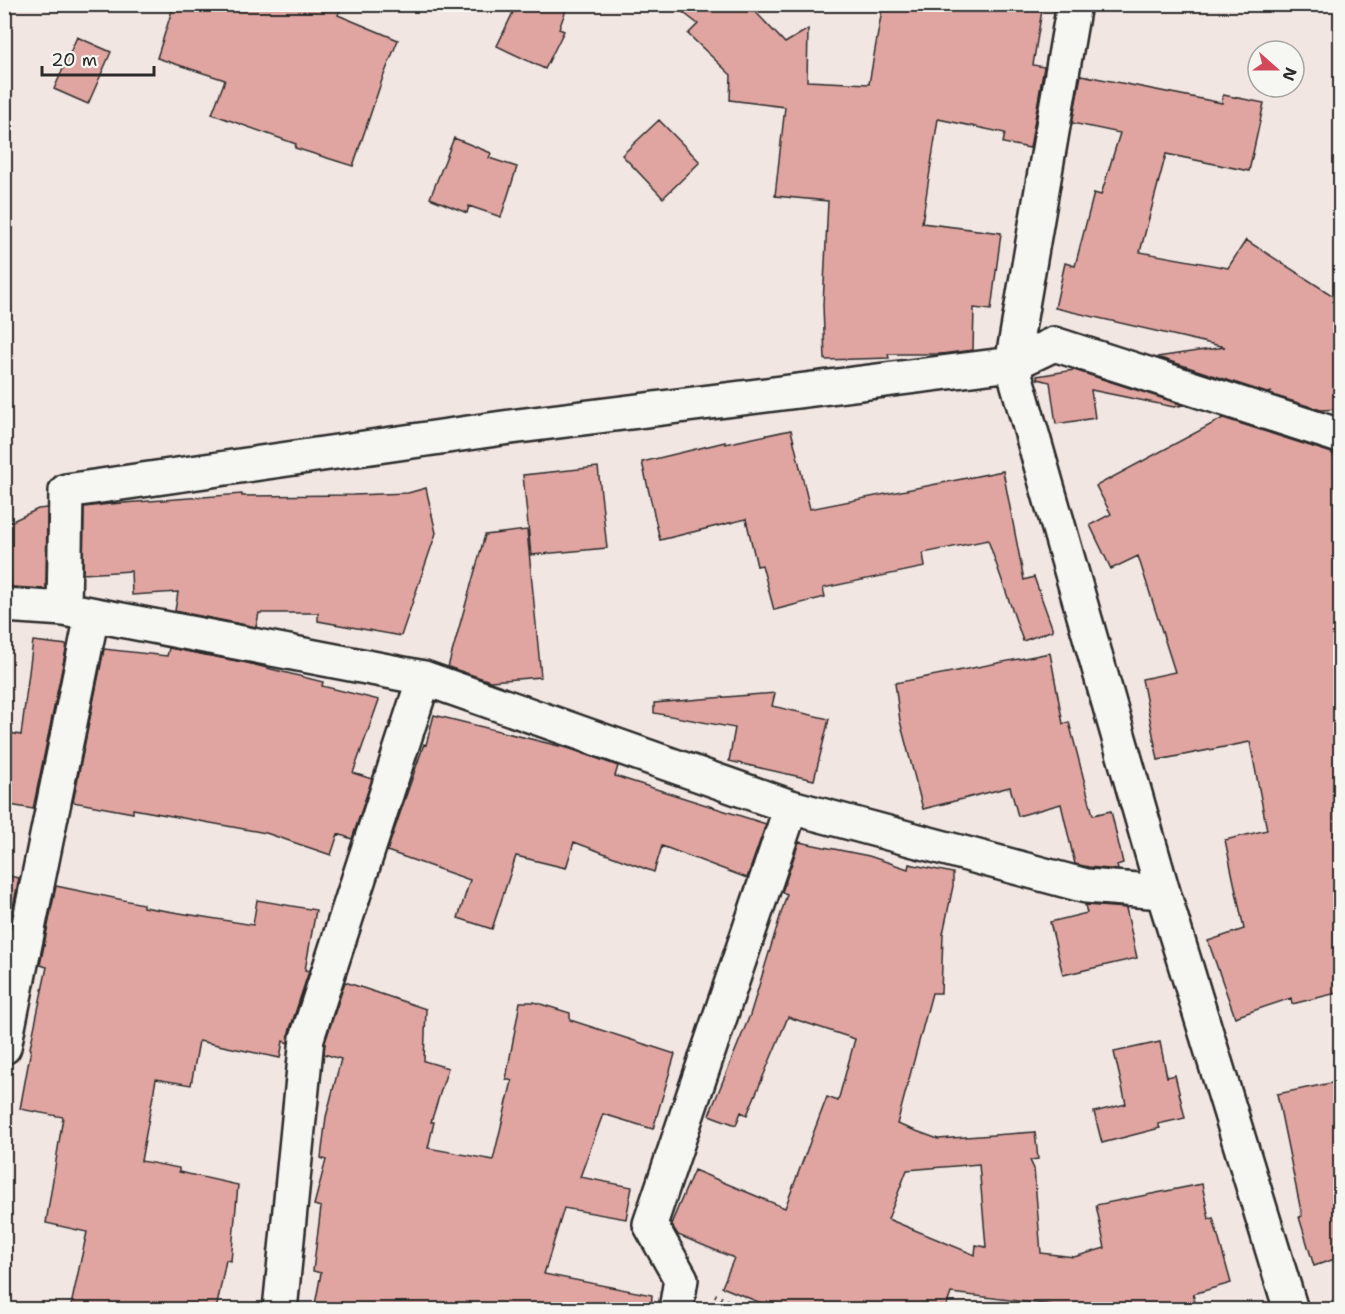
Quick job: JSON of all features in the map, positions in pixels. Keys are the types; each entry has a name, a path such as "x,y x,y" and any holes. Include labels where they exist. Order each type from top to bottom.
{"street":[{"path":"1074,4 1012,364 1163,892 1291,1310"},
{"path":"4,1047 78,612 66,491 503,428 1012,364 1054,344 1341,436"},
{"path":"4,605 78,612 424,678 791,807 1086,886 1163,892"},
{"path":"280,1310 308,1038 424,678"},
{"path":"676,1310 681,1279 650,1224 791,807"}],"building":[{"path":"174,4 342,4 338,15 398,40 353,166 295,148 296,144 212,114 225,80 157,58"},
{"path":"517,4 568,4 559,29 564,31 545,69 497,46"},
{"path":"672,4 748,4 785,43 808,29 807,81 869,84 883,4 1043,4 1033,65 1044,67 1030,148 1003,143 1005,133 938,119 922,223 1001,233 991,310 974,308 973,350 941,354 888,354 889,358 825,360 823,305 828,201 775,196 785,107 730,100 731,75 688,34 698,24"},
{"path":"77,37 111,52 88,104 54,89"},
{"path":"1081,75 1222,103 1223,95 1264,103 1249,171 1166,154 1140,252 1228,268 1246,240 1338,299 1341,328 1341,409 1321,410 1269,394 1272,392 1267,393 1157,357 1225,347 1055,308 1065,263 1075,266 1094,193 1101,195 1120,133 1072,123"},
{"path":"659,120 700,162 663,198 622,155"},
{"path":"454,138 491,153 489,158 517,167 501,217 469,206 467,213 430,198"},
{"path":"1074,370 1183,405 1174,407 1091,390 1095,418 1056,424 1050,382 1037,379 1037,376"},
{"path":"1223,418 1332,453 1341,469 1341,992 1292,1004 1291,998 1235,1017 1208,941 1244,929 1225,840 1267,830 1250,742 1158,760 1142,679 1175,672 1138,556 1111,569 1090,525 1111,514 1096,486"},
{"path":"791,430 810,509 1003,471 1024,580 1034,577 1053,630 1023,641 988,540 923,553 925,567 823,588 825,597 774,610 762,565 757,566 746,519 660,540 642,462 725,442 725,444"},
{"path":"598,467 607,548 531,555 523,475"},
{"path":"426,488 436,533 401,636 318,621 318,613 259,613 256,627 175,611 178,592 132,595 131,571 83,574 84,507 242,494 242,496 353,495 408,493"},
{"path":"47,508 46,589 11,587 8,523 38,509"},
{"path":"527,530 541,677 490,681 448,667 485,535"},
{"path":"33,641 67,645 33,809 4,804 4,732 21,735"},
{"path":"169,648 247,663 323,682 322,686 379,700 353,773 372,779 352,839 338,834 331,855 266,833 133,809 133,813 73,802 104,649 167,656"},
{"path":"1050,653 1063,724 1069,722 1093,815 1111,811 1123,863 1117,865 1118,870 1075,864 1061,804 1018,816 1010,787 923,809 900,721 895,683"},
{"path":"775,693 772,706 829,719 814,780 729,761 735,728 654,713 654,703"},
{"path":"434,715 571,749 618,766 615,776 766,824 747,878 662,846 654,872 574,842 566,868 516,856 492,929 458,918 470,880 387,851 424,744 426,745"},
{"path":"799,842 869,856 908,869 909,864 953,873 953,886 943,934 941,993 932,993 897,1124 938,1139 1035,1132 1038,1159 1030,1160 1034,1169 1041,1253 1074,1257 1105,1248 1096,1205 1202,1184 1209,1219 1213,1218 1231,1283 1193,1294 1197,1310 1053,1310 1052,1305 951,1293 945,1310 778,1310 722,1287 734,1258 678,1235 671,1224 694,1170 785,1208 827,1097 838,1101 855,1039 788,1017 747,1115 741,1112 736,1125 709,1115 750,1015 787,894 782,892","holes":["979,1164 986,1247 976,1245 975,1255 888,1219 907,1170"]},
{"path":"4,875 19,878 4,951"},
{"path":"56,886 143,904 143,907 253,925 257,900 316,910 305,970 309,971 289,1032 288,1043 283,1041 280,1058 199,1041 191,1085 156,1079 141,1161 179,1168 179,1172 238,1185 231,1261 226,1260 216,1310 70,1310 87,1232 46,1223 63,1117 20,1109 47,967 40,965"},
{"path":"1085,905 1126,908 1137,958 1063,975 1050,922 1087,913"},
{"path":"345,982 426,1009 424,1061 448,1068 431,1122 434,1122 428,1148 493,1160 512,1081 506,1079 520,1002 534,1002 570,1013 570,1020 675,1054 653,1129 603,1114 580,1177 632,1187 626,1219 564,1208 544,1274 652,1295 651,1310 314,1310 321,1273 313,1271 321,1207 314,1205 326,1160 321,1158 326,1117 341,1059 324,1054 325,1042"},
{"path":"1160,1042 1167,1077 1175,1075 1185,1118 1158,1124 1160,1128 1102,1143 1094,1112 1126,1104 1114,1052"},
{"path":"1341,1081 1341,1257 1314,1266 1299,1217 1302,1216 1277,1094"}]}
